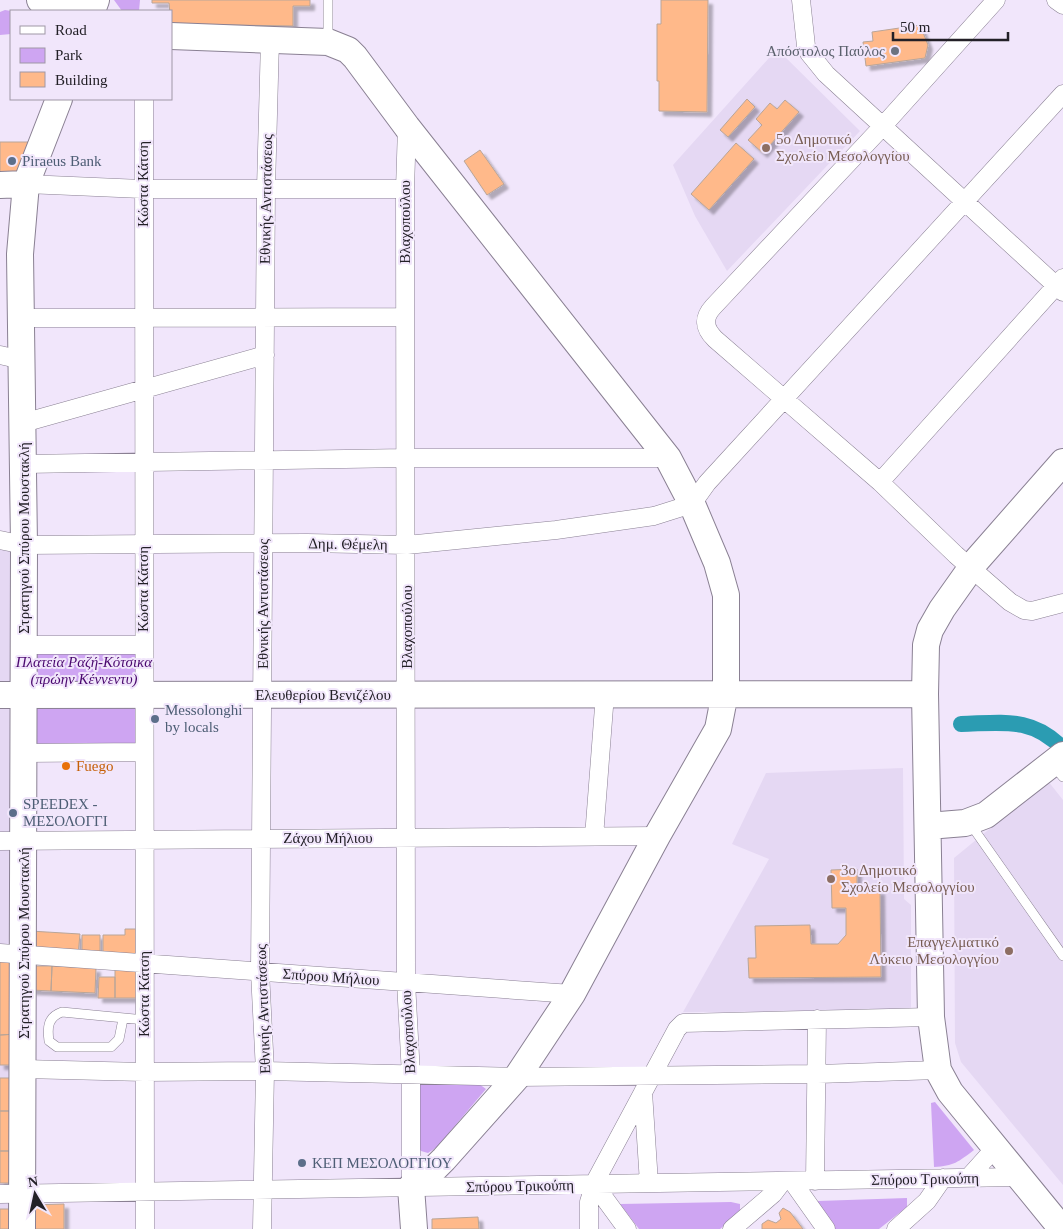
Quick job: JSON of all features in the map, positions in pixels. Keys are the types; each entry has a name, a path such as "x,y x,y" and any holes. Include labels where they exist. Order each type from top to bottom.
{"street":[{"path":"40,0 72,10"},
{"path":"801,0 805,38 809,53 826,74 964,202 1061,285 880,482"},
{"path":"996,0 882,127 705,318 711,335 880,482 970,569 1010,602 1024,610 1038,610 1063,603"},
{"path":"1056,0 1063,5"},
{"path":"172,36 328,42 348,50 356,57 407,127 668,458 692,504 717,563 726,595 725,694 717,734 657,836 572,994 517,1077 444,1159 424,1179 411,1187 414,1229"},
{"name":"Εθνικής Αντιστάσεως","path":"262,1229 265,1071 260,972 266,188 270,40"},
{"path":"692,504 708,483 1063,94"},
{"name":"Στρατηγού Σπύρου Μουστακλή","path":"22,1229 11,1194 12,840 24,753 12,695 24,644 12,543 24,464 23,423 11,358 22,318 10,258 26,184 59,100"},
{"name":"Κώστα Κάτση","path":"144,100 142,189 145,1229"},
{"name":"Βλαχοπούλου","path":"407,127 405,189 405,458 407,545 406,982 411,1075 411,1187"},
{"path":"0,185 26,184 142,189 405,189"},
{"path":"22,318 405,317"},
{"path":"23,423 143,391 265,355"},
{"path":"24,464 405,458 668,458"},
{"path":"1059,1222 1018,1177 950,1092 938,1070 931,1017 925,694 928,635 952,594 970,569 1063,462"},
{"name":"Δημ. Θέμελη","path":"12,543 143,546 264,543 407,545 583,527 654,516 692,504"},
{"path":"24,644 144,646"},
{"path":"594,837 605,694"},
{"name":"Ελευθερίου Βενιζέλου","path":"12,695 925,694"},
{"path":"24,753 144,752"},
{"path":"928,826 969,822 991,811 1059,764"},
{"name":"Ζάχου Μήλιου","path":"12,840 657,836"},
{"name":"Σπύρου Μήλιου","path":"12,954 572,994"},
{"path":"589,1229 589,1202 594,1184 643,1091 683,1023 931,1017"},
{"path":"815,1180 818,1074 817,1020"},
{"path":"12,1069 144,1072 265,1071 517,1077 818,1074 938,1070"},
{"path":"643,1091 649,1183"},
{"path":"968,1178 995,1148"},
{"name":"Σπύρου Τρικούπη","path":"11,1194 1018,1177"},
{"path":"896,1229 928,1201 943,1178"},
{"path":"732,1229 787,1181 826,1229"},
{"path":"594,1184 627,1229"}],"lane":[{"path":"328,0 328,42"},
{"path":"969,822 1063,956"},
{"path":"124,1019 120,1039 111,1047 63,1048 56,1047 49,1041 48,1024 51,1018 62,1012 145,1020"}],"shaded area":[{"name":"5ο Δημοτικό Σχολείο Μεσολογγίου","path":"777,49 860,131 727,271 695,216 673,165"},
{"path":"0,533 29,540 26,1229 0,1229"},
{"name":"3ο Δημοτικό Σχολείο Μεσολογγίου","path":"903,768 904,899 911,905 911,1011 683,1012 769,859 732,844 766,773"},
{"name":"Επαγγελματικό Λύκειο Μεσολογγίου","path":"1048,781 1063,800 1063,1185 961,1062 955,1043 954,858"}],"green space":[{"path":"114,0 140,0 139,10 121,10"},
{"path":"10,11 10,34 0,35 0,12"},
{"name":"Πλατεία Ραζή-Κότσικα (πρώην Κέννεντυ)","path":"138,653 138,687 30,688 30,654"},
{"name":"Πλατεία Ραζή-Κότσικα (πρώην Κέννεντυ)","path":"137,706 137,745 29,746 29,707"},
{"path":"417,1084 479,1084 486,1089 437,1147 428,1153 421,1151 418,1147"},
{"path":"935,1102 974,1150 956,1163 934,1167 931,1103"},
{"path":"907,1198 907,1207 879,1229 832,1229 817,1205 818,1201"},
{"path":"731,1202 740,1204 740,1212 720,1229 639,1229 620,1204"}],"building":[{"path":"152,0 310,0 310,6 293,6 293,26 172,24 172,10 170,10 169,3 152,3"},
{"path":"661,0 708,0 707,112 659,111 657,24 661,24"},
{"name":"Απόστολος Παύλος","path":"920,25 928,45 925,58 866,66 863,42 873,41 872,32"},
{"path":"747,99 755,107 728,137 720,130"},
{"path":"785,100 799,112 763,153 748,140 762,125 756,119 770,103 777,109"},
{"name":"Piraeus Bank","path":"0,142 28,142 20,179 0,179"},
{"path":"736,143 754,159 709,210 691,194"},
{"path":"480,150 504,184 487,195 464,161"},
{"name":"3ο Δημοτικό Σχολείο Μεσολογγίου","path":"857,869 857,891 880,890 881,977 749,978 748,958 756,958 755,926 810,925 811,944 838,944 846,935 846,908 832,908 831,870"},
{"path":"125,929 136,929 136,955 103,955 103,935 125,935"},
{"path":"30,931 80,934 78,955 29,952"},
{"path":"82,935 100,935 100,952 82,952"},
{"path":"0,960 19,961 17,1034 0,1035"},
{"path":"31,966 52,966 51,991 31,990"},
{"path":"52,966 96,968 95,993 51,991"},
{"path":"115,969 140,969 140,998 115,998"},
{"path":"99,977 115,977 115,998 98,998"},
{"path":"17,1034 16,1065 0,1065 0,1035"},
{"path":"0,1078 14,1078 15,1111 0,1111"},
{"path":"0,1111 15,1111 15,1151 0,1151"},
{"path":"0,1151 15,1151 14,1183 0,1183"},
{"path":"64,1204 64,1229 30,1229 29,1205"},
{"path":"783,1208 790,1212 803,1229 762,1229 762,1224 768,1220 776,1223 781,1219 779,1213"},
{"path":"0,1209 12,1209 12,1229 0,1229"},
{"path":"478,1217 479,1229 432,1229 432,1219"}],"waterway":[{"path":"961,724 1003,723 1028,726 1051,738 1063,749"}],"place":[{"name":"Απόστολος Παύλος","path":"895,51"},
{"name":"5ο Δημοτικό Σχολείο Μεσολογγίου","path":"766,148"},
{"name":"Piraeus Bank","path":"12,161"},
{"name":"Messolonghi by locals","path":"155,719"},
{"name":"Fuego","path":"66,766"},
{"name":"SPEEDEX - ΜΕΣΟΛΟΓΓΙ","path":"13,813"},
{"name":"3ο Δημοτικό Σχολείο Μεσολογγίου","path":"831,879"},
{"name":"Επαγγελματικό Λύκειο Μεσολογγίου","path":"1009,951"},
{"name":"ΚΕΠ ΜΕΣΟΛΟΓΓΙΟΥ","path":"302,1163"}]}
